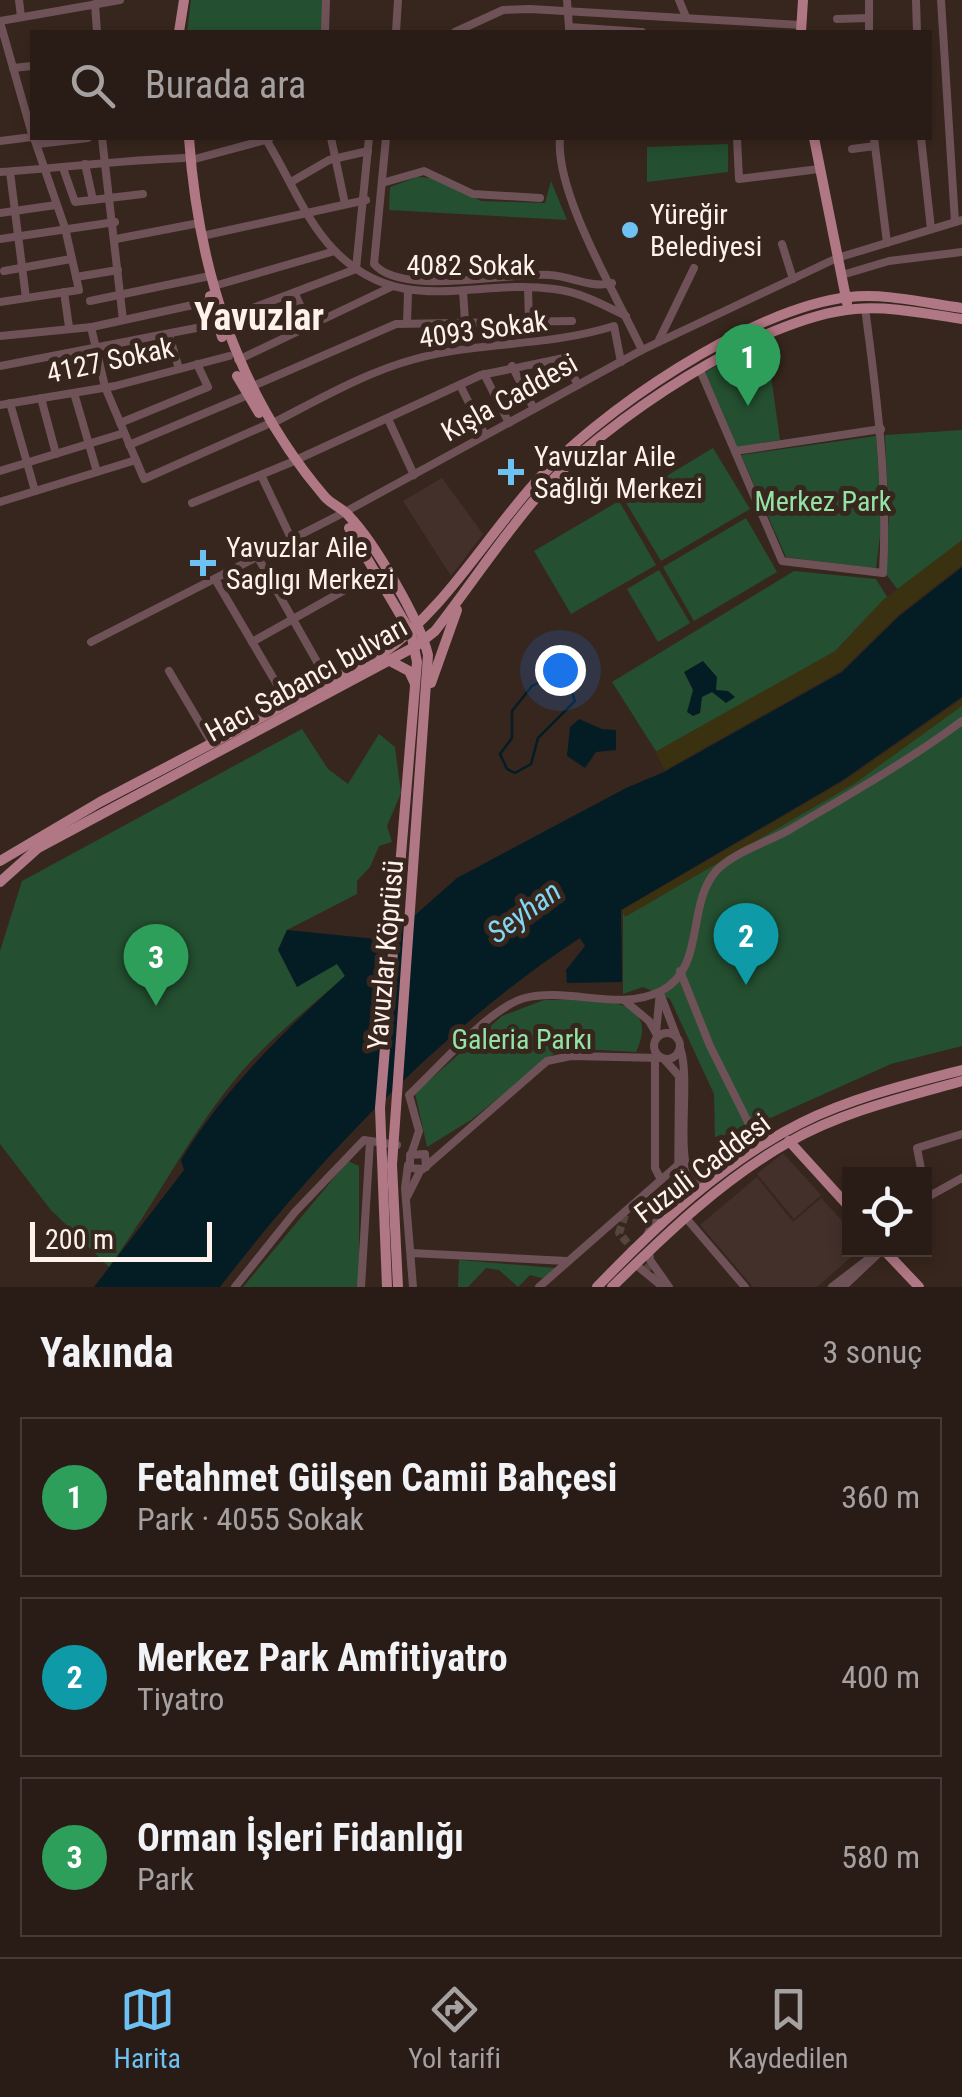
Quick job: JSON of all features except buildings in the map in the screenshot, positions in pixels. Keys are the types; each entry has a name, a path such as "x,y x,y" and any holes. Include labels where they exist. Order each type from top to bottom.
{"main road":[{"path":"183,30 188,0"},
{"path":"801,29 803,0"},
{"path":"185,140 194,224 205,277 234,358 250,391 295,461 340,513 407,605 420,643"},
{"path":"814,140 847,304"},
{"path":"187,159 220,321"},
{"name":"Hacı Sabancı bulvarı","path":"0,862 32,839 329,683 416,630 535,482 626,403 762,324 892,298 962,308"},
{"name":"Hacı Sabancı bulvarı","path":"0,882 38,848 392,662 420,643 557,477 632,415 700,370 767,334 847,304 962,319"},
{"path":"340,513 416,630"},
{"path":"424,718 441,646 468,589"},
{"path":"407,605 420,610 441,602"},
{"name":"Yavuzlar Köprüsü","path":"387,1287 380,1108 420,643"},
{"name":"Yavuzlar Köprüsü","path":"398,1287 392,1165 421,794 424,718 420,643"},
{"path":"392,662 409,671 416,690"},
{"name":"Fuzuli Caddesi","path":"597,1287 646,1237 731,1167 801,1123 865,1097 962,1070"},
{"name":"Fuzuli Caddesi","path":"612,1287 686,1218 789,1142 905,1097 962,1081"},
{"path":"789,1142 842,1199"},
{"path":"889,1257 919,1287"}],"street":[{"path":"19,0 21,17"},
{"path":"38,14 42,0"},
{"path":"30,125 0,24 120,0"},
{"path":"325,30 326,0"},
{"path":"396,30 398,0"},
{"path":"568,0 569,30"},
{"path":"679,0 686,18"},
{"path":"868,0 869,30"},
{"path":"916,0 918,30"},
{"path":"942,0 958,222"},
{"path":"95,4 96,30"},
{"path":"459,30 503,10 570,10 801,29"},
{"path":"837,19 869,18"},
{"path":"13,68 30,66"},
{"path":"0,141 30,138"},
{"path":"0,302 79,290 65,228 35,140"},
{"path":"102,140 115,222 123,320"},
{"path":"26,298 16,211 5,172 47,171 103,161 187,159 260,140"},
{"name":"4082 Sokak","path":"269,140 310,215 336,251 356,269 391,287 408,292 528,288 574,292 626,316"},
{"path":"331,140 345,204"},
{"path":"0,366 170,335 220,321 356,269 366,200 369,140"},
{"path":"386,140 374,264 385,274 428,281 552,274 600,286 612,284"},
{"path":"560,140 558,160 568,193 642,350"},
{"path":"737,140 739,180 819,168"},
{"path":"921,140 931,230"},
{"path":"852,149 874,142 887,242"},
{"path":"291,182 334,159 368,151"},
{"path":"86,164 93,200"},
{"path":"63,168 75,202 143,194"},
{"path":"382,182 424,171 473,194 540,198"},
{"path":"202,236 366,200"},
{"path":"0,213 56,204"},
{"path":"0,240 115,222"},
{"name":"Kışla Caddesi","path":"90,642 414,475 658,342 838,258 958,222"},
{"path":"116,239 194,224"},
{"path":"782,244 793,278"},
{"path":"214,286 336,251"},
{"path":"842,275 889,261 962,252"},
{"path":"4,271 71,260"},
{"path":"658,342 694,268"},
{"path":"76,277 118,270"},
{"path":"90,301 205,277"},
{"name":"4127 Sokak","path":"0,405 234,358 310,327 391,287"},
{"path":"528,288 529,322"},
{"path":"462,291 465,321"},
{"path":"64,292 69,327"},
{"path":"406,323 408,292"},
{"path":"295,294 310,327"},
{"path":"0,336 91,327 211,301"},
{"path":"700,370 782,561 883,573 882,429 865,308"},
{"path":"129,446 368,334 406,323 572,320"},
{"name":"4093 Sokak","path":"270,424 414,359 457,351 561,341 614,326 621,362"},
{"path":"91,327 104,387 144,480 270,424"},
{"path":"170,335 179,369"},
{"path":"192,503 295,461 484,374 564,358 578,385"},
{"path":"0,471 88,444 208,387 197,364"},
{"path":"512,366 534,409"},
{"path":"484,374 509,423"},
{"path":"460,385 485,436"},
{"path":"74,392 97,472"},
{"path":"41,398 56,454"},
{"path":"10,404 36,491"},
{"path":"388,419 414,475"},
{"path":"735,451 882,429"},
{"path":"0,502 136,460"},
{"path":"261,475 291,538"},
{"path":"257,556 329,683"},
{"path":"252,642 377,572"},
{"path":"215,578 288,704"},
{"path":"169,671 211,742"},
{"path":"412,1287 408,1197 418,1118 409,1094 500,1012 522,999 620,999 660,992 680,971 693,943 700,901 716,870 862,788 962,721"},
{"path":"680,971 710,1046 753,1132"},
{"path":"660,992 688,1080 684,1167 694,1181 706,1181 731,1167"},
{"path":"655,1040 660,992"},
{"path":"620,999 640,1012 660,1059 655,1168 660,1180"},
{"path":"628,1059 664,1033 677,1037"},
{"path":"408,1197 423,1169 449,1143 548,1061 571,1056 660,1059 676,1056 680,1048"},
{"path":"646,1237 650,1227 674,1205 678,1166 679,1076 660,1059"},
{"path":"920,1167 916,1148 962,1134"},
{"path":"235,1287 326,1177 364,1140 397,1145 414,1155 423,1169"},
{"path":"361,1287 370,1140"},
{"path":"414,1155 449,1143"},
{"path":"414,1155 423,1169"},
{"path":"540,1287 678,1166"},
{"path":"932,1192 962,1178"},
{"path":"625,1214 634,1202"},
{"path":"686,1218 745,1287"},
{"path":"649,1251 665,1286"},
{"path":"411,1252 567,1261"},
{"path":"832,1287 873,1257"},
{"path":"843,1287 875,1257"},
{"path":"635,1264 665,1286"}],"shaded area":[{"path":"442,478 483,534 451,576 403,501"},
{"path":"783,1153 821,1195 794,1219 757,1174"},
{"path":"757,1177 793,1222 821,1198 842,1220 842,1257 851,1257 817,1287 753,1287 700,1225"}],"green space":[{"path":"191,0 326,0 324,30 187,30"},
{"path":"728,144 728,172 647,182 647,147"},
{"path":"417,177 433,178 481,201 545,203 551,181 567,220 389,210 390,187"},
{"path":"766,340 780,440 737,447 705,372"},
{"path":"962,430 962,551 901,594 885,573 889,519 885,435"},
{"name":"Merkez Park","path":"876,436 882,519 876,569 786,557 741,455"},
{"path":"713,448 750,509 661,561 625,501"},
{"path":"619,501 656,565 571,614 534,551"},
{"path":"746,518 777,572 694,621 663,567"},
{"path":"659,570 690,623 658,642 627,589"},
{"path":"794,571 876,579 889,600 838,655 659,756 612,682"},
{"path":"962,701 962,1046 891,1064 739,1132 715,1137 714,1094 670,999 643,987 623,994 623,912 840,788"},
{"path":"302,729 328,769 348,784 379,734 395,747 401,793 387,826 392,842 379,846 370,867 357,881 357,894 287,930 278,950 338,964 345,976 245,1067 200,1127 109,1267 50,1209 0,1144 0,951 22,881"},
{"name":"Galeria Parkı","path":"544,1000 597,1000 630,1009 639,1018 642,1032 636,1052 561,1048 471,1120 427,1147 415,1093 502,1016"},
{"path":"348,1161 359,1166 359,1287 243,1287"},
{"path":"459,1260 555,1268 545,1279 530,1275 518,1287 499,1270 486,1268 468,1287 458,1287"}],"sand":[{"path":"962,540 962,565 898,615 841,671 665,770 655,752 835,651 883,600"},
{"path":"962,699 962,706 854,784 625,917 622,910 844,781"}],"water":[{"name":"Seyhan","path":"962,567 962,697 843,780 621,910 622,982 567,983 566,970 585,946 580,938 530,973 433,1053 386,1098 299,1191 220,1287 94,1287 184,1170 181,1160 235,1085 345,976 337,964 297,987 278,950 287,930 387,940 457,878 626,788 664,772 842,672 898,617"},
{"path":"703,661 717,677 716,690 728,691 735,697 726,703 712,692 702,697 700,713 693,716 687,712 693,690 684,672"},
{"path":"579,719 602,729 616,730 616,750 596,752 585,768 567,756 570,727"}],"waterway":[{"path":"554,675 568,682 575,701 538,738 531,764 515,773 507,769 500,754 512,738 512,711 532,686 554,675"}],"tunnel":[{"path":"625,1215 619,1233 662,1282"}],"place":[{"name":"Yüreğir Belediyesi","path":"630,230"},
{"name":"Fetahmet Gülşen Camii Bahçesi","path":"748,406"},
{"name":"Yavuzlar Aile Sağlığı Merkezi","path":"511,472"},
{"name":"Yavuzlar Aile Saglıgı Merkezi","path":"203,563"},
{"name":"Merkez Park Amfitiyatro","path":"746,985"},
{"name":"Orman İşleri Fidanlığı","path":"156,1006"}],"district":[{"name":"Yavuzlar","path":"259,317"}]}
